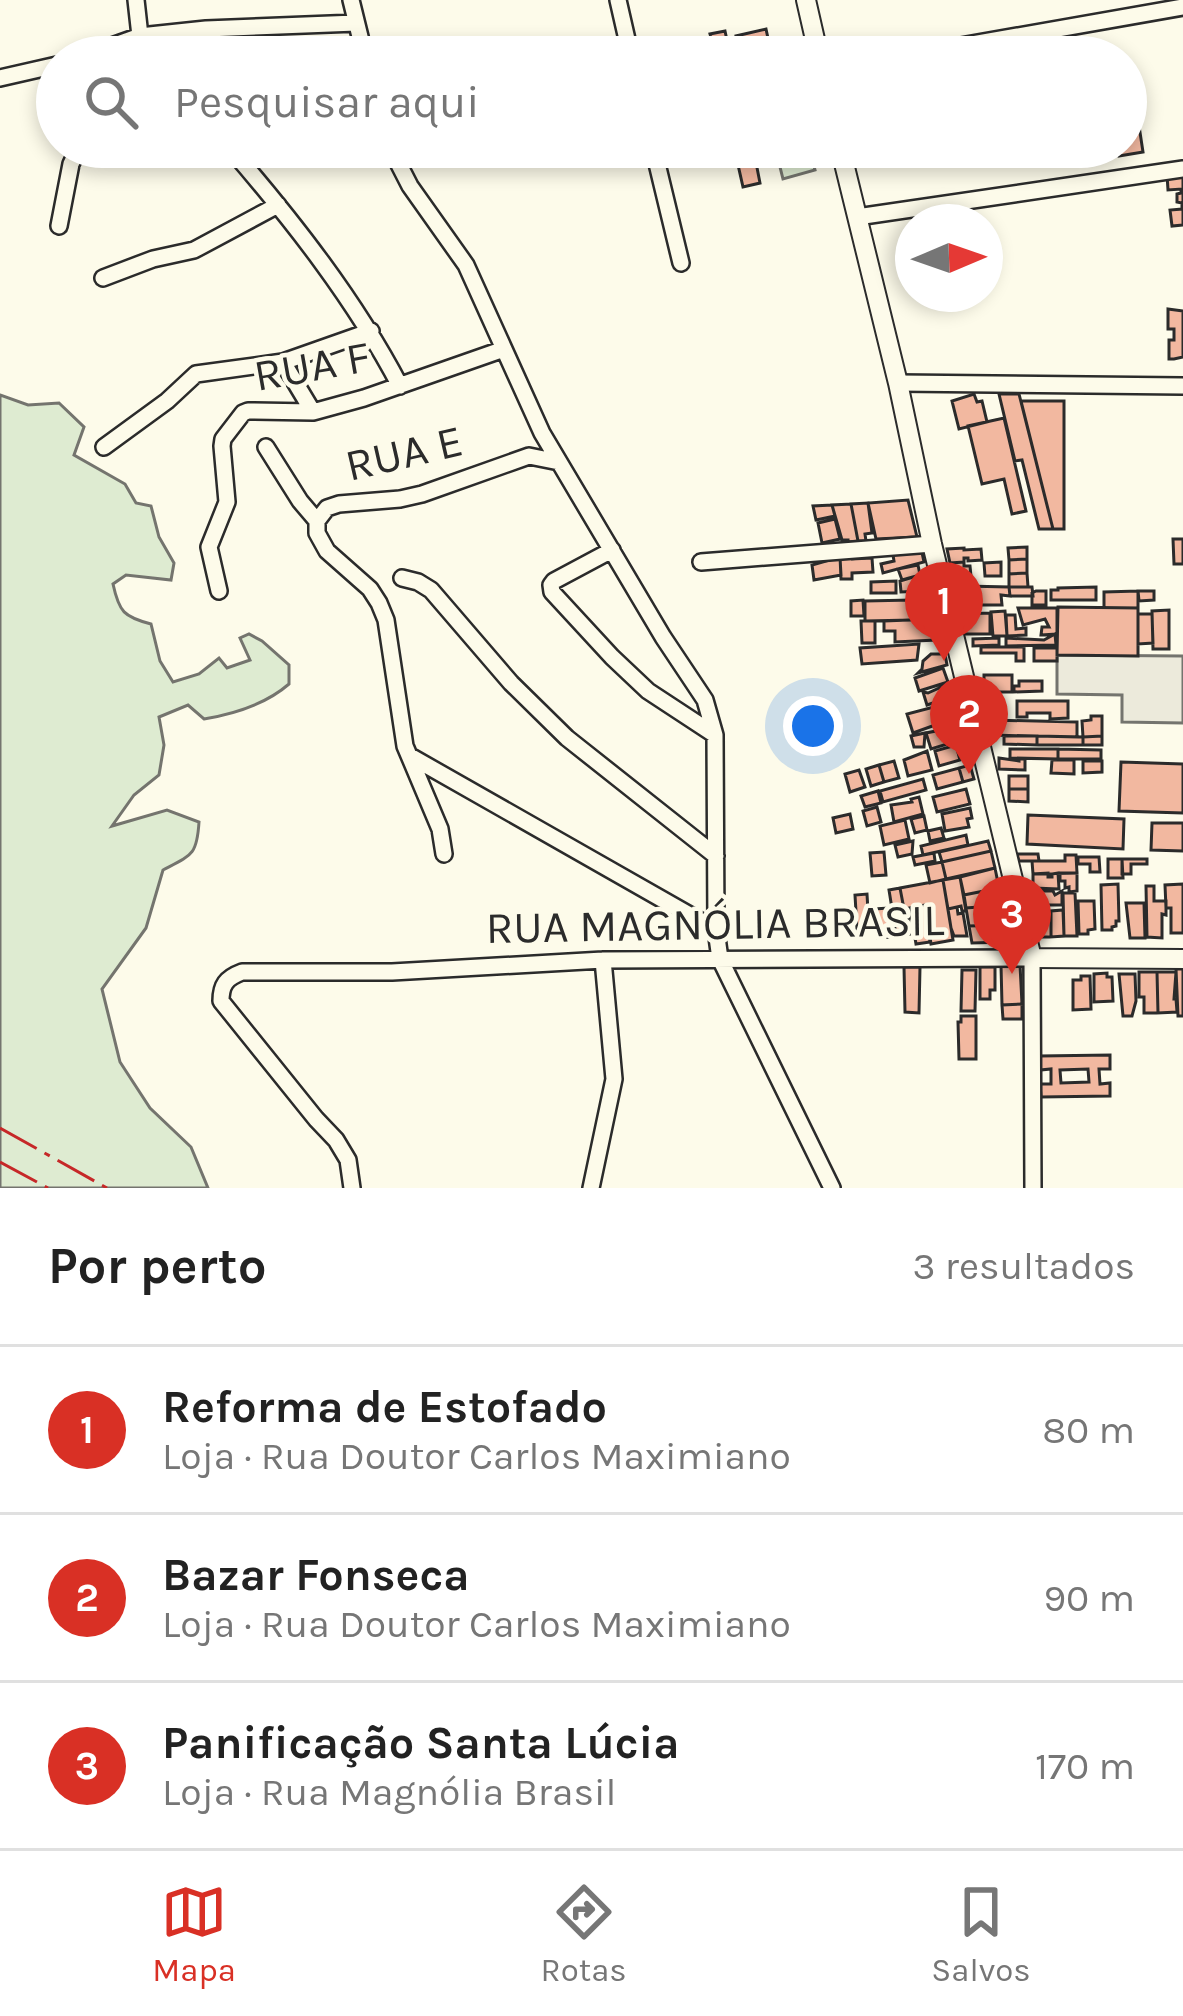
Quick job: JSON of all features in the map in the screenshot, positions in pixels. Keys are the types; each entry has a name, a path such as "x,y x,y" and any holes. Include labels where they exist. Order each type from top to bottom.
{"main road":[{"path":"806,0 814,36"},
{"path":"845,168 1032,958"},
{"name":"RUA MAGNÓLIA BRASIL","path":"1032,958 1183,959"}],"street":[{"path":"135,36 136,0"},
{"path":"352,0 359,36"},
{"path":"618,0 627,36"},
{"path":"1018,36 1183,7"},
{"path":"151,36 356,23"},
{"path":"0,78 36,70"},
{"path":"58,226 70,168"},
{"path":"247,168 371,331 400,386"},
{"path":"400,168 466,265 542,434 706,700 715,735 720,959 832,1188"},
{"path":"658,168 681,263"},
{"path":"857,217 1183,169"},
{"path":"103,278 194,250 278,205"},
{"path":"104,447 196,374 284,362 371,331"},
{"name":"RUA F","path":"219,591 209,548 226,502 223,439 243,413 314,412 504,349"},
{"path":"284,362 314,412"},
{"path":"898,383 1183,386"},
{"name":"RUA E","path":"408,754 386,620 370,589 327,551 317,533 317,520 327,508 340,504 422,494 529,456 542,434"},
{"path":"266,447 317,520"},
{"name":"RUA E","path":"529,456 559,462"},
{"path":"701,562 932,544"},
{"path":"612,550 551,585 552,592 636,680 715,735"},
{"path":"402,578 431,590 511,683 567,738 716,856"},
{"path":"408,754 716,930"},
{"path":"408,754 440,829 444,854"},
{"path":"1032,958 1033,1188"},
{"name":"RUA MAGNÓLIA BRASIL","path":"352,1188 348,1160 336,1140 221,1001 221,990 231,976 603,960 1032,958"},
{"path":"591,1188 614,1079 603,960"}],"green space":[{"path":"780,168 814,168 815,170 783,179"},
{"path":"0,395 28,405 59,403 84,427 74,455 125,484 136,503 151,506 159,537 174,563 171,580 126,575 113,584 124,612 151,624 160,661 173,682 199,674 219,658 227,668 250,660 240,638 249,634 289,665 289,684 249,707 204,719 188,705 159,717 164,745 159,775 134,795 112,826 167,810 199,822 194,848 163,870 146,928 102,989 120,1062 150,1108 191,1147 208,1188 0,1188"}],"shaded area":[{"path":"1057,655 1183,656 1183,723 1122,722 1122,695 1057,694"}],"building":[{"path":"766,29 768,36 736,36"},
{"path":"739,168 757,168 760,183 743,187"},
{"path":"1183,174 1183,225 1172,226 1170,210 1182,209 1177,202 1181,189 1168,190 1167,175"},
{"path":"1168,309 1183,311 1183,357 1174,359 1169,359 1174,329 1168,329"},
{"path":"974,394 977,402 982,401 987,422 959,429 952,401"},
{"path":"999,394 1019,394 1053,529 1039,529 1022,460 1015,461"},
{"path":"1021,401 1064,401 1064,529 1053,529"},
{"path":"1004,418 1026,511 1012,514 1004,479 982,484 968,426"},
{"path":"908,500 917,537 876,539 868,503"},
{"path":"868,503 872,533 865,534 866,541 858,541 851,504"},
{"path":"851,504 858,541 848,542 842,540 832,505"},
{"path":"832,505 835,516 816,520 813,506"},
{"path":"835,519 840,539 822,543 818,523"},
{"path":"1173,539 1183,539 1183,564 1174,564"},
{"path":"1027,547 1027,559 1009,560 1008,548"},
{"path":"921,548 924,562 883,573 881,564 894,561 893,555"},
{"path":"947,549 981,549 982,560 964,558 964,562 950,563"},
{"path":"854,555 853,559 872,558 873,572 841,579 840,556"},
{"path":"840,557 841,575 814,580 812,565"},
{"path":"1027,559 1027,573 1009,574 1009,560"},
{"path":"964,562 971,576 952,577 950,563"},
{"path":"1001,562 1001,576 985,576 984,563"},
{"path":"918,565 920,575 902,580 898,569"},
{"path":"1027,573 1028,587 1009,587 1009,574"},
{"path":"920,575 922,591 901,592 900,581"},
{"path":"896,581 896,593 871,593 871,582"},
{"path":"964,586 1009,587 1010,596 1001,595 1002,605 972,605"},
{"path":"1009,587 1032,587 1033,596 1010,596"},
{"path":"1096,587 1096,600 1051,600 1051,590"},
{"path":"1036,591 1046,591 1046,605 1032,605"},
{"path":"1138,591 1154,591 1154,600 1139,601"},
{"path":"1138,591 1138,608 1104,608 1104,592"},
{"path":"863,600 864,616 851,616 851,601"},
{"path":"912,600 912,620 865,621 865,601"},
{"path":"1058,607 1138,608 1138,656 1057,655"},
{"path":"1018,608 1057,608 1057,634 1041,635 1042,627 1049,627 1045,619 1023,625"},
{"path":"1169,610 1169,649 1153,649 1152,611"},
{"path":"1005,611 1007,636 993,636 991,612"},
{"path":"990,613 990,634 965,634 963,625 970,625 970,620 962,620 961,614"},
{"path":"1138,614 1152,614 1153,643 1138,644"},
{"path":"1006,615 1015,615 1016,629 1026,628 1026,635 1007,636"},
{"path":"934,619 936,640 895,642 895,631 884,631 884,621"},
{"path":"861,621 875,621 875,643 862,643"},
{"path":"1055,634 1056,645 1006,646 1006,638 1044,640"},
{"path":"999,638 999,645 973,646 973,639"},
{"path":"919,644 917,660 862,664 860,648"},
{"path":"981,647 1024,647 1024,661 1016,661 1016,653 981,653"},
{"path":"1034,648 1057,648 1057,661 1034,661"},
{"path":"931,654 945,654 947,665 918,673 923,661"},
{"path":"943,668 948,682 919,691 915,678"},
{"path":"984,675 1012,675 1012,692 984,692"},
{"path":"1019,681 1042,681 1042,691 1014,692"},
{"path":"946,685 945,699 927,705 923,692"},
{"path":"1017,701 1068,701 1068,718 1050,719 1050,713 1017,717"},
{"path":"949,703 952,719 913,733 907,714"},
{"path":"1102,716 1102,736 1083,737 1082,721"},
{"path":"991,720 1077,722 1077,737 991,735"},
{"path":"961,726 964,739 931,749 926,733"},
{"path":"925,733 924,747 914,747 911,736"},
{"path":"1004,736 1037,736 1037,745 1004,744"},
{"path":"1037,736 1083,737 1083,745 1037,745"},
{"path":"1102,736 1102,745 1083,745 1083,737"},
{"path":"956,745 960,760 939,766 935,751"},
{"path":"1010,749 1058,749 1058,759 1010,758"},
{"path":"1058,749 1101,750 1101,759 1058,759"},
{"path":"927,751 932,770 908,776 904,760"},
{"path":"999,758 1025,759 1025,770 999,769"},
{"path":"1052,760 1074,760 1074,774 1051,773"},
{"path":"894,761 899,778 884,782 879,765"},
{"path":"1083,761 1102,761 1102,772 1083,773"},
{"path":"1121,762 1183,764 1183,813 1119,811"},
{"path":"879,765 884,782 871,786 866,769"},
{"path":"970,765 974,779 963,782 959,768"},
{"path":"959,768 963,782 937,789 933,775"},
{"path":"859,770 865,787 850,792 845,774"},
{"path":"1009,776 1028,776 1028,789 1009,789"},
{"path":"923,779 926,790 883,802 880,791"},
{"path":"966,789 970,804 937,812 933,797"},
{"path":"1009,789 1028,789 1028,802 1009,801"},
{"path":"878,791 881,803 865,807 861,796"},
{"path":"919,797 923,814 894,822 891,805"},
{"path":"877,807 881,822 867,826 863,811"},
{"path":"970,808 969,827 945,831 942,814"},
{"path":"850,814 853,829 836,833 833,818"},
{"path":"1028,815 1124,819 1123,849 1027,844"},
{"path":"924,816 927,830 915,833 911,819"},
{"path":"905,820 909,839 884,845 880,826"},
{"path":"1152,823 1183,823 1183,851 1151,850"},
{"path":"941,828 944,838 930,841 928,831"},
{"path":"966,835 968,845 923,855 921,846"},
{"path":"913,841 912,854 898,857 895,845"},
{"path":"988,841 991,851 942,862 939,852"},
{"path":"991,851 995,868 946,879 942,862"},
{"path":"884,852 886,875 872,876 870,853"},
{"path":"934,853 935,861 915,865 913,857"},
{"path":"1017,854 1038,854 1039,861 1019,861"},
{"path":"1065,855 1076,855 1077,873 1033,874 1032,861 1065,861"},
{"path":"1078,857 1099,857 1100,872 1090,872 1090,864 1078,864"},
{"path":"1108,859 1122,859 1123,878 1108,878"},
{"path":"1122,859 1147,859 1147,864 1131,864 1131,874 1122,874"},
{"path":"942,862 946,879 930,883 926,865"},
{"path":"995,868 999,888 964,895 960,877"},
{"path":"1058,873 1059,889 1033,888 1033,874 1052,877"},
{"path":"1060,873 1077,873 1077,891 1065,888"},
{"path":"960,877 966,911 961,906 948,909 943,880"},
{"path":"943,880 953,940 931,944 925,905 904,909 900,888"},
{"path":"1118,884 1119,921 1112,930 1102,930 1101,885"},
{"path":"1183,884 1183,933 1171,933 1165,885"},
{"path":"1146,886 1154,886 1154,901 1166,901 1162,938 1147,937"},
{"path":"900,888 904,909 910,908 912,918 908,918 910,934 901,936 896,934 889,890"},
{"path":"999,888 1003,905 966,908 964,895"},
{"path":"1034,891 1055,895 1062,891 1062,905 1034,910"},
{"path":"1063,893 1075,893 1077,936 1064,936"},
{"path":"867,894 869,928 857,929 855,895"},
{"path":"1078,901 1094,901 1095,929 1088,934 1079,934"},
{"path":"1126,903 1144,903 1145,938 1130,938"},
{"path":"925,905 930,942 916,944 910,908"},
{"path":"1003,905 1009,925 969,926 966,908"},
{"path":"957,907 958,914 963,913 967,936 954,936 951,928 948,909"},
{"path":"888,908 891,937 878,938 875,909"},
{"path":"1063,910 1064,936 1051,937 1051,911"},
{"path":"1031,911 1051,911 1051,937 1037,937 1037,918 1032,918"},
{"path":"1009,925 1008,942 972,943 969,926"},
{"path":"1001,965 1020,965 1022,1004 1002,1005"},
{"path":"904,967 920,967 919,1013 905,1012"},
{"path":"980,967 995,967 990,999 980,999"},
{"path":"1176,969 1183,969 1183,1016 1178,1016"},
{"path":"962,970 976,970 975,1011 961,1011"},
{"path":"1139,972 1157,972 1158,1013 1144,1013"},
{"path":"1157,972 1176,972 1177,1012 1158,1013"},
{"path":"1094,974 1112,977 1113,1001 1094,1002"},
{"path":"1119,974 1135,974 1132,1016 1123,1016"},
{"path":"1090,976 1091,1009 1073,1010 1073,980"},
{"path":"1022,1004 1022,1019 1003,1019 1002,1005"},
{"path":"961,1016 976,1016 976,1059 959,1059"},
{"path":"1110,1055 1110,1069 1099,1069 1100,1084 1110,1083 1110,1096 1041,1097 1040,1084 1051,1084 1051,1069 1040,1070 1040,1056","holes":["1088,1069 1089,1082 1061,1083 1060,1070"]}],"power":[{"path":"0,1128 107,1188"},
{"path":"0,1162 48,1188"}],"place":[{"name":"Reforma de Estofado","path":"944,661"},
{"name":"Bazar Fonseca","path":"969,774"},
{"name":"Panificação Santa Lúcia","path":"1012,974"}]}
